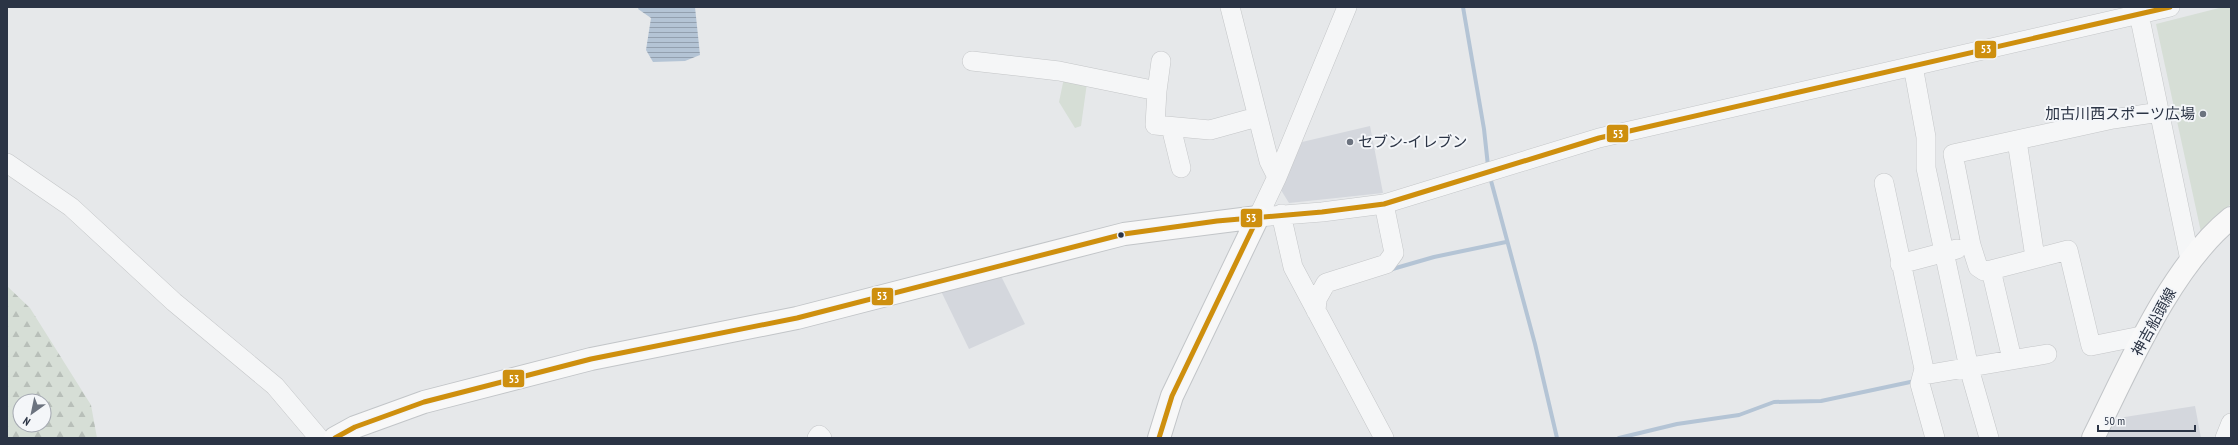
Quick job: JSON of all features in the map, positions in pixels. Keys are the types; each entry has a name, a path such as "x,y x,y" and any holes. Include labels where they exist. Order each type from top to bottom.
{"main road":[{"path":"335,438 355,427 424,402 591,359 797,318 1124,234 1258,217"},
{"path":"1159,438 1172,396 1258,217"},
{"name":"神吉船頭線","path":"2093,438 2146,335 2190,260 2231,218"}],"street":[{"path":"1230,7 1269,161 1277,177"},
{"path":"1258,217 1277,177 1347,7"},
{"path":"1258,217 1322,212 1384,204 1599,138 2170,7"},
{"path":"2139,14 2190,260"},
{"path":"982,56 1157,91"},
{"path":"1161,61 1155,125 1210,130 1257,117"},
{"path":"1913,66 1926,137 1926,168 1969,368 1990,438"},
{"path":"2146,335 2091,346 2068,250 2035,257 1991,270 1984,271 1978,267 1971,245 1953,154 2113,119 2160,112"},
{"path":"1171,127 1181,168"},
{"path":"2017,141 2035,257"},
{"path":"7,163 71,207 174,302 275,386 319,438"},
{"path":"1884,183 1900,264 1924,369 1922,380 1935,438"},
{"path":"1316,311 1317,299 1326,283 1386,264 1394,253 1384,204"},
{"path":"1281,214 1293,267 1382,437"},
{"path":"1900,264 1971,245"},
{"path":"1991,270 2012,359"},
{"path":"1922,380 2012,359 2047,354"},
{"path":"2225,438 2231,423"},
{"path":"817,438 819,435 822,438"}],"shaded area":[{"path":"1370,126 1383,193 1289,203 1281,190 1302,142"},
{"path":"999,272 1025,324 969,349 940,289"},
{"path":"2195,406 2201,438 2102,438 2112,419"}],"green space":[{"name":"加古川西スポーツ広場","path":"2223,7 2231,7 2231,204 2201,232 2156,24"},
{"path":"1064,78 1087,83 1081,126 1075,128 1059,102"},
{"path":"7,286 30,308 91,405 97,438 7,438"}],"water":[{"path":"639,7 695,7 700,55 685,61 653,62 646,50 651,18 638,9"}],"waterway":[{"path":"1463,7 1484,129 1488,166"},
{"path":"1490,177 1535,344 1557,438"},
{"path":"1389,270 1434,257 1506,242"},
{"path":"1619,438 1677,424 1739,415 1774,402 1821,401 1915,381"}],"transit line":[{"name":"53","path":"335,438 355,427 424,402 591,359 797,318 1124,234 1217,221 1322,212 1384,204 1599,138 2170,7"},
{"name":"53","path":"1159,438 1172,396 1258,217"}],"place":[{"name":"加古川西スポーツ広場","path":"2203,114"},
{"name":"セブン-イレブン","path":"1350,142"}]}
